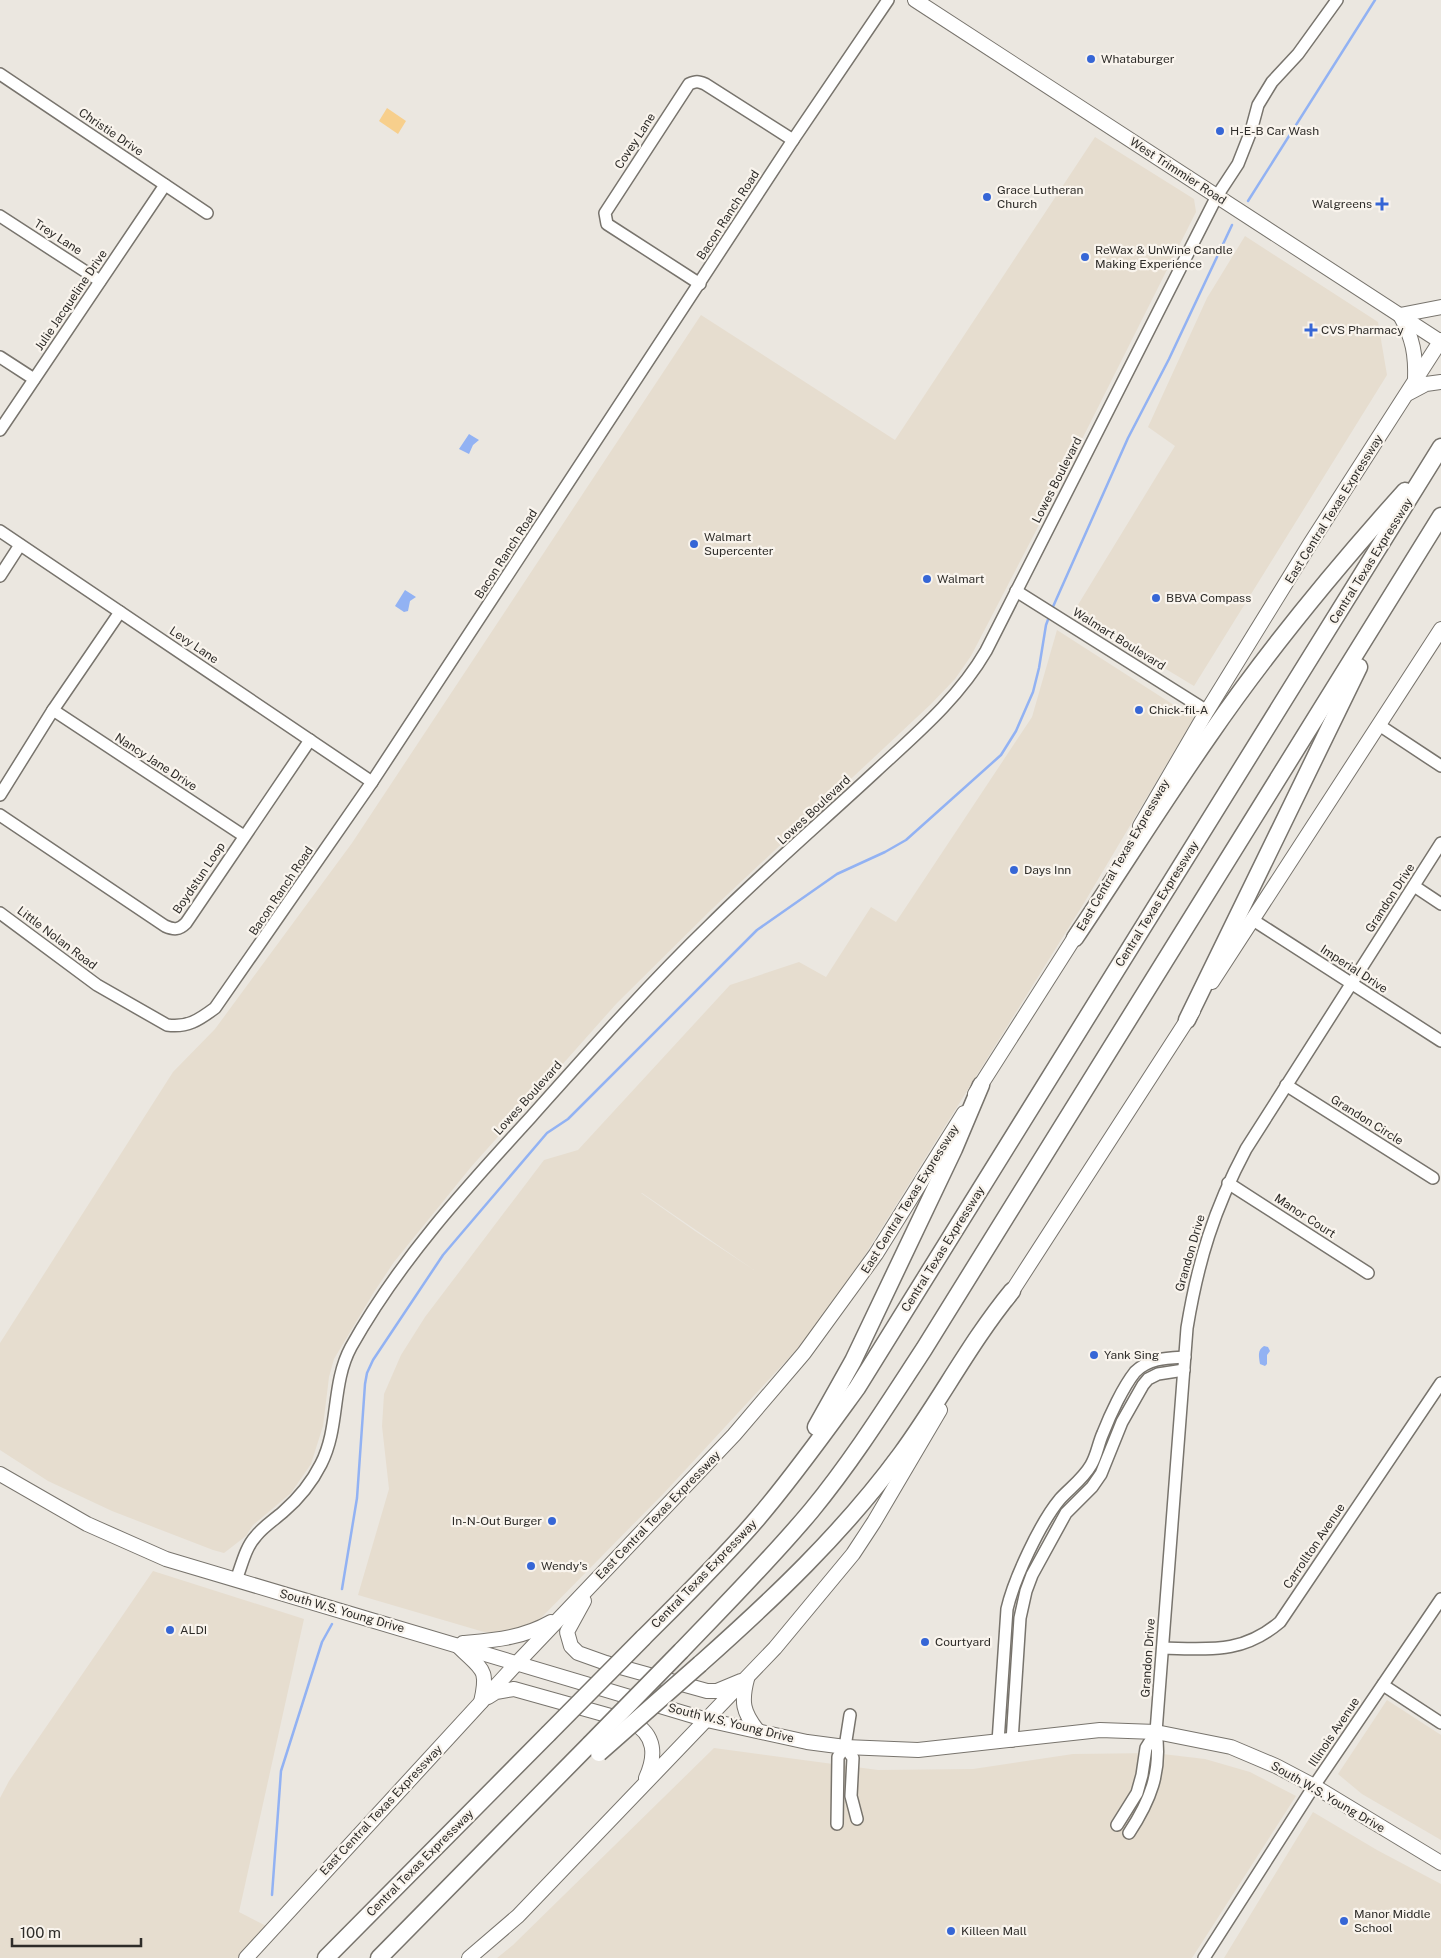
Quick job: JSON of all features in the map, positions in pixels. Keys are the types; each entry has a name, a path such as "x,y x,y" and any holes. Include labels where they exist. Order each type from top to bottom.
{"highway":[{"path":"1075,938 1208,737 1296,617 1437,453"},
{"name":"Central Texas Expressway","path":"326,1958 714,1566 757,1519 857,1388 1437,453"},
{"path":"595,1748 681,1651 772,1557 812,1510 860,1446 939,1324 1441,516"},
{"path":"1187,1020 1328,728 1378,630 1382,612"},
{"path":"757,1519 825,1414 853,1361 954,1148 981,1085"},
{"path":"379,1958 507,1829 595,1748 700,1664 820,1552 901,1455 932,1411 989,1319 1012,1291"}],"main road":[{"name":"West Trimmier Road","path":"915,0 1441,341"},
{"path":"1441,307 1400,315 1413,343 1416,361 1411,388 1441,382"},
{"name":"East Central Texas Expressway","path":"246,1958 518,1662 734,1435 804,1352 876,1254 1075,938 1207,711 1350,481 1441,341"},
{"path":"469,1958 518,1916 747,1679 853,1554 874,1522 977,1345 1441,628"},
{"name":"South W.S. Young Drive","path":"0,1474 114,1537 166,1559 518,1662 707,1720 807,1742 845,1747 918,1750 1005,1742 1100,1730 1156,1732 1232,1747 1276,1766 1314,1786 1441,1863"},
{"path":"599,1577 567,1632 571,1646 578,1653 606,1663 707,1691 717,1691 747,1679"},
{"path":"456,1644 536,1631 562,1615"},
{"path":"456,1644 484,1673 483,1700"},
{"path":"747,1679 743,1693 743,1705 749,1720 757,1730"},
{"path":"483,1700 496,1692 514,1689 632,1722 641,1727 651,1742 654,1753 652,1766 644,1784"}],"street":[{"name":"Bacon Ranch Road","path":"98,985 167,1025 179,1026 201,1019 215,1008 372,782 793,140 888,0"},
{"name":"Lowes Boulevard","path":"236,1580 246,1551 254,1538 285,1510 316,1474 330,1441 338,1382 349,1351 390,1285 427,1236 481,1170 640,996 686,949 923,728 959,691 972,674 986,651 1217,196 1238,164 1251,131 1258,105 1272,82 1298,54 1337,0"},
{"name":"Christie Drive","path":"0,74 207,213"},
{"name":"Covey Lane","path":"700,284 605,221 605,213 689,84 694,82 698,81 705,84 793,140"},
{"name":"Julie Jacqueline Drive","path":"0,430 165,185"},
{"name":"Trey Lane","path":"0,216 100,282"},
{"path":"0,357 34,380"},
{"name":"Levy Lane","path":"0,531 372,782"},
{"path":"0,576 20,545"},
{"name":"Walmart Boulevard","path":"1016,591 1207,711"},
{"path":"0,795 53,710 120,612"},
{"name":"Nancy Jane Drive","path":"53,710 244,836"},
{"path":"1379,726 1441,766"},
{"name":"Boydstun Loop","path":"0,815 172,929 181,928 310,740"},
{"name":"Grandon Drive","path":"1156,1732 1187,1328 1196,1273 1212,1221 1228,1183 1246,1149 1441,844"},
{"path":"1414,886 1441,904"},
{"name":"Little Nolan Road","path":"0,913 98,985"},
{"name":"Imperial Drive","path":"1253,920 1441,1042"},
{"name":"Grandon Circle","path":"1286,1085 1433,1178"},
{"name":"Manor Court","path":"1228,1183 1368,1273"},
{"path":"1005,1742 1002,1688 1007,1609 1012,1589 1021,1569 1042,1528 1060,1500 1092,1465 1101,1440 1124,1391 1136,1371 1146,1363 1159,1358 1185,1357"},
{"path":"1005,1742 1016,1689 1022,1603 1032,1575 1066,1513 1092,1487 1101,1474 1136,1397 1148,1379 1168,1371 1184,1370"},
{"name":"Carrollton Avenue","path":"1163,1648 1230,1648 1256,1638 1280,1622 1441,1383"},
{"path":"1124,1391 1136,1397"},
{"path":"1101,1440 1113,1444"},
{"path":"1042,1528 1056,1531"},
{"path":"1021,1569 1032,1575"},
{"name":"Illinois Avenue","path":"1204,1958 1314,1786 1441,1599"},
{"path":"1383,1685 1441,1723"},
{"path":"1002,1688 1016,1689"},
{"path":"837,1824 838,1757 845,1747 850,1715"},
{"path":"1117,1825 1137,1793 1146,1748 1156,1732"},
{"path":"1129,1833 1149,1799 1154,1784 1159,1750 1156,1732"},
{"path":"845,1747 853,1758 851,1796 857,1820"}],"shaded area":[{"path":"387,108 406,121 398,134 379,121"},
{"path":"1095,137 1194,199 1196,212 971,656 955,679 931,704 712,909 617,1003 471,1167 394,1262 334,1359 329,1377 323,1426 311,1464 291,1493 253,1525 246,1536 224,1553 112,1511 48,1481 0,1450 0,1343 173,1072 215,1029 352,843 701,315 895,440"},
{"path":"1245,236 1378,322 1387,375 1194,686 1073,613 1175,446 1148,427 1207,298"},
{"path":"1057,630 1194,718 1084,903 863,1258 823,1316 799,1347 664,1493 538,1621 527,1627 500,1633 484,1632 358,1595 389,1489 382,1426 384,1394 401,1355 425,1317 544,1160 578,1150 730,985 799,962 826,977 871,907 896,922 1032,717","holes":["642,1193 754,1270 695,1231"]},
{"path":"153,1571 304,1619 239,1912 272,1929 242,1958 0,1958 0,1798 9,1781"},
{"path":"1387,1700 1441,1735 1441,1840 1362,1794 1338,1774"},
{"path":"714,1748 878,1770 973,1769 1073,1754 1154,1753 1205,1759 1250,1772 1296,1796 1192,1958 497,1958 513,1945"},
{"name":"Manor Middle School","path":"1313,1812 1377,1850 1441,1884 1441,1958 1224,1958"}],"water":[{"path":"469,434 479,440 473,445 469,454 459,449"},
{"path":"405,590 416,597 410,601 408,611 404,612 395,606"},
{"path":"1264,1346 1268,1347 1270,1351 1267,1355 1267,1364 1265,1366 1260,1364 1259,1356 1260,1350"}],"waterway":[{"path":"1248,201 1375,0"},
{"path":"1052,609 1128,438 1169,359 1232,225"},
{"path":"342,1589 357,1498 367,1373 373,1360 443,1255 547,1133 568,1119 757,930 837,874 906,840 1001,755 1016,731 1033,692 1049,617"},
{"path":"272,1895 281,1771 322,1642 332,1624"}],"place":[{"name":"Whataburger","path":"1091,59"},
{"name":"H-E-B Car Wash","path":"1220,131"},
{"name":"Grace Lutheran Church","path":"987,197"},
{"name":"Walgreens","path":"1382,204"},
{"name":"ReWax & UnWine Candle Making Experience","path":"1085,257"},
{"name":"CVS Pharmacy","path":"1311,330"},
{"name":"Walmart Supercenter","path":"694,544"},
{"name":"Walmart","path":"927,579"},
{"name":"BBVA Compass","path":"1156,598"},
{"name":"Chick-fil-A","path":"1139,710"},
{"name":"Days Inn","path":"1014,870"},
{"name":"Yank Sing","path":"1094,1355"},
{"name":"In-N-Out Burger","path":"552,1521"},
{"name":"Wendy's","path":"531,1566"},
{"name":"ALDI","path":"170,1630"},
{"name":"Courtyard","path":"925,1642"},
{"name":"Manor Middle School","path":"1344,1921"},
{"name":"Killeen Mall","path":"951,1931"}]}
